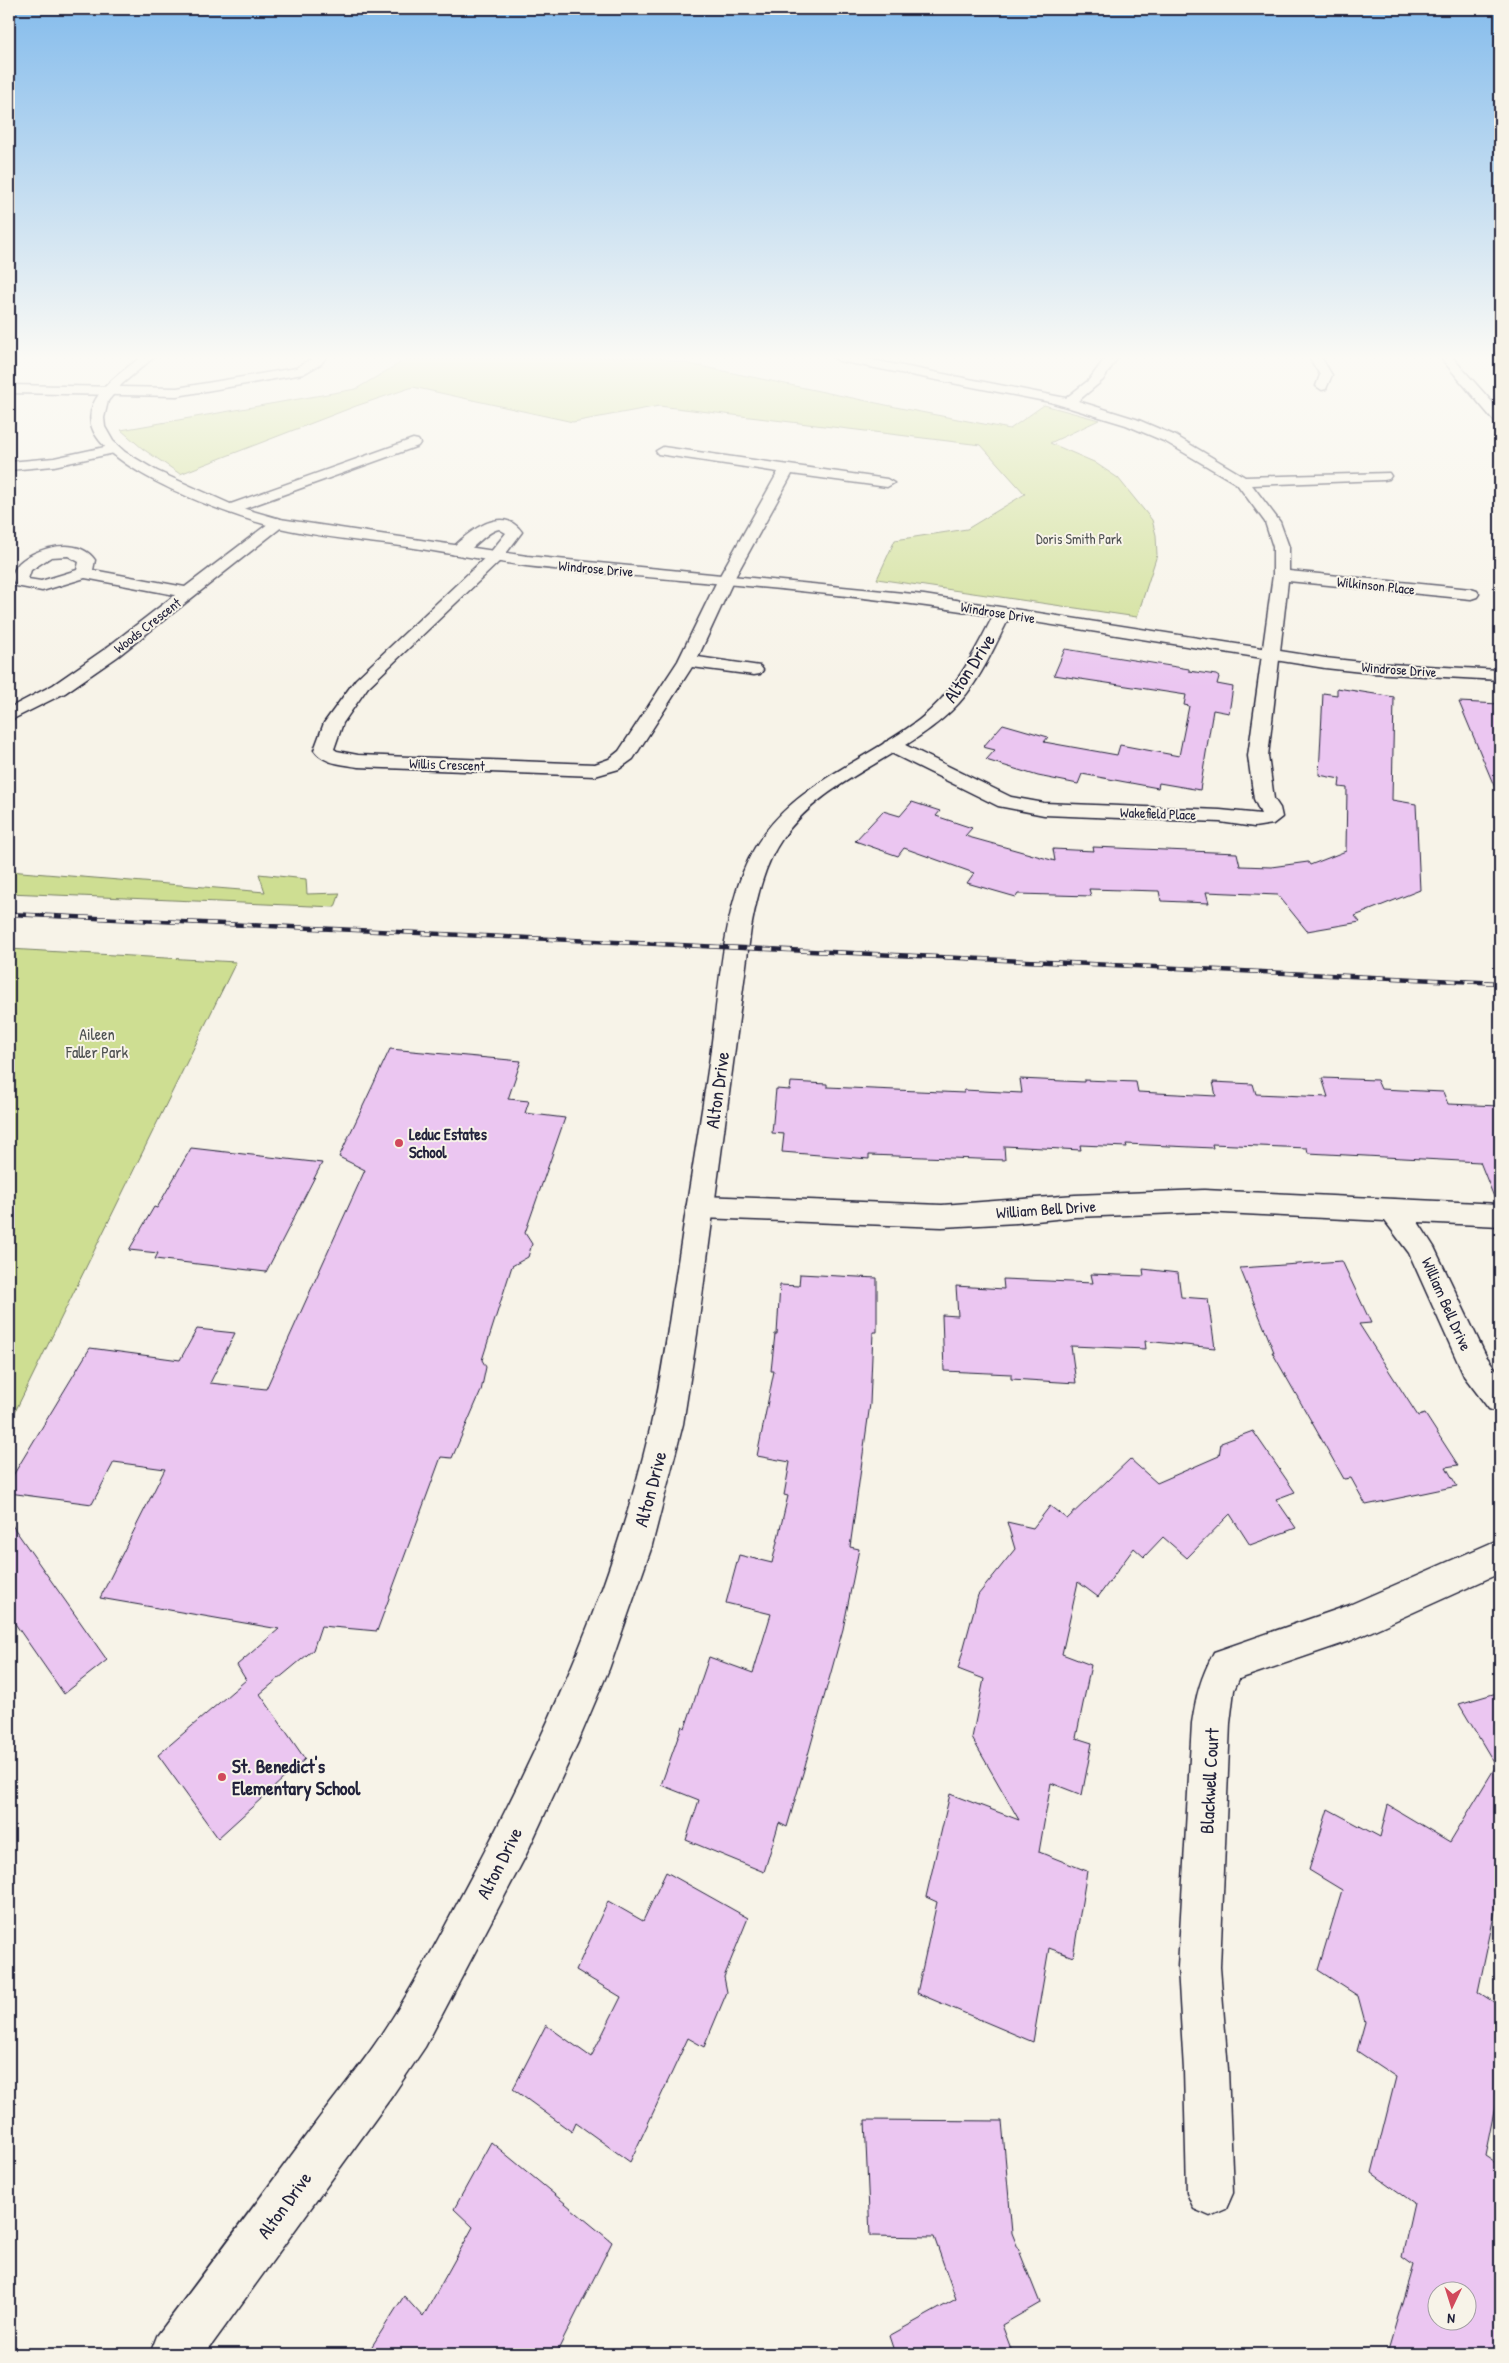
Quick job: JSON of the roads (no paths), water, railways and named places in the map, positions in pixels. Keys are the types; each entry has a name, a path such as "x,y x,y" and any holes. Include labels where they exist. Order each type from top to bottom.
{"street":[{"name":"Windrose Drive","path":"142,467 152,474 230,509 278,522 495,557 866,593 1269,655 1371,668 1500,674"},
{"path":"230,509 346,467"},
{"path":"782,467 887,483"},
{"path":"1219,467 1242,481 1272,522 1281,547 1281,575 1269,655"},
{"name":"Willis Crescent","path":"495,557 372,673 354,693 327,737 324,750 331,756 358,761 595,770 620,762 687,662 726,579 787,468"},
{"path":"1242,481 1384,476"},
{"name":"Woods Crescent","path":"9,715 59,690 111,653 278,522"},
{"path":"458,551 481,530 496,526 511,529 514,532 512,537 495,557"},
{"path":"84,573 188,593"},
{"name":"Wilkinson Place","path":"1281,575 1471,594"},
{"name":"Alton Drive","path":"175,2354 377,2081 416,2024 491,1880 574,1711 599,1649 634,1551 667,1424 737,947 747,894 757,866 772,838 810,796 829,782 920,728 952,700 978,661 1003,613"},
{"name":"Wakefield Place","path":"892,746 1004,802 1024,807 1220,816 1254,821 1266,820 1272,817 1270,808 1264,799 1258,756 1269,655"},
{"path":"687,662 754,670"},
{"name":"William Bell Drive","path":"700,1207 942,1216 1017,1212 1075,1206 1204,1201 1392,1208 1500,1215"},
{"name":"William Bell Drive","path":"1392,1208 1420,1247 1475,1366 1500,1399"},
{"name":"Blackwell Court","path":"1210,2193 1206,2070 1199,1967 1206,1870 1211,1723 1216,1687 1227,1665 1350,1623 1500,1556"}],"railway":[{"path":"9,914 1500,983"}],"place":[{"name":"Leduc Estates School","path":"399,1143"},
{"name":"St. Benedict's Elementary School","path":"222,1777"}],"park label":[{"name":"Doris Smith Park","path":"1079,538"},
{"name":"Aileen Faller Park","path":"97,1043"}]}
